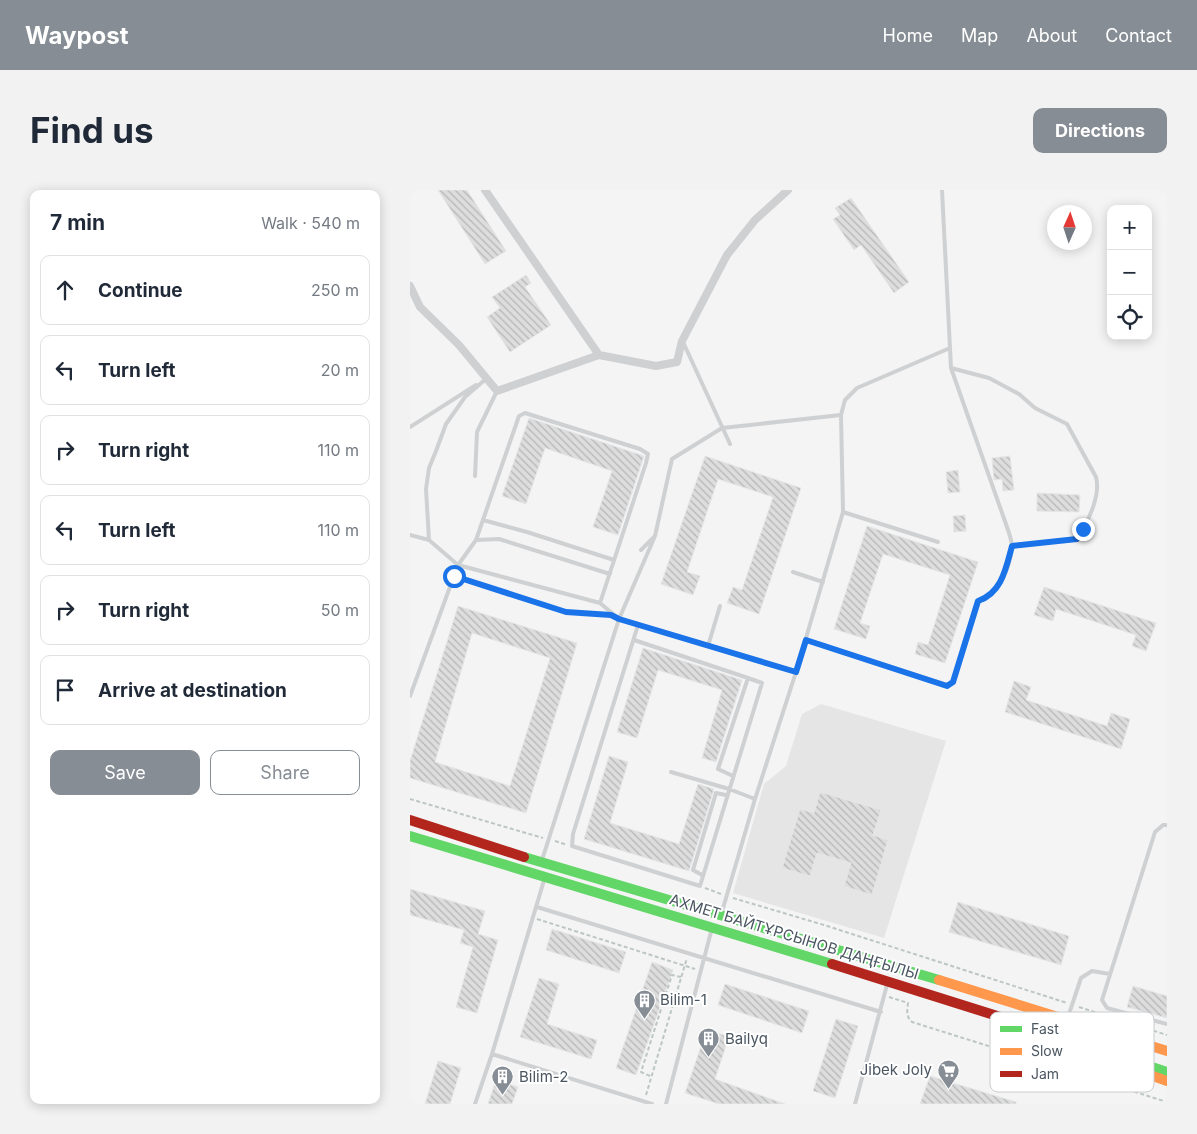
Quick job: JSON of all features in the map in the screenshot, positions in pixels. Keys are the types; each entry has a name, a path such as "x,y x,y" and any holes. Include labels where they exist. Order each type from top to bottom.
{"street":[{"path":"485,190 599,354"},
{"path":"410,286 420,306 460,345 497,391 599,354 656,366 677,362 682,341 728,256 755,220 788,190"},
{"name":"АХМЕТ БАЙТҰРСЫНОВ ДАҢҒЫЛЫ","path":"410,820 541,862 893,966 1039,1012"},
{"name":"АХМЕТ БАЙТҰРСЫНОВ ДАҢҒЫЛЫ","path":"410,836 990,1013"},
{"path":"888,981 893,966"},
{"name":"АХМЕТ БАЙТҰРСЫНОВ ДАҢҒЫЛЫ","path":"1154,1047 1167,1051"},
{"name":"АХМЕТ БАЙТҰРСЫНОВ ДАҢҒЫЛЫ","path":"1154,1067 1167,1072"},
{"path":"1154,1076 1167,1081"}],"lane":[{"path":"806,640 947,686 953,682 958,671 978,601 988,598 998,588 1006,568 1012,546 1008,527 951,368 942,190"},
{"path":"682,341 730,444"},
{"path":"721,915 755,799 806,640 843,512 841,415 845,400 857,388 950,348"},
{"path":"951,368 989,378 1019,394 1035,408 1067,424 1096,477 1099,486 1096,496 1077,539 1012,546"},
{"path":"410,427 487,378"},
{"path":"429,540 426,489 436,451 446,424 465,397 487,378"},
{"path":"475,476 477,432 497,391"},
{"path":"410,696 458,565 476,540 515,422 519,416 525,413 640,449 648,454 600,603"},
{"path":"541,862 619,619 655,536 672,459 722,428 841,415"},
{"path":"843,512 938,542"},
{"path":"483,520 614,560"},
{"path":"410,535 429,540 458,565 600,603 611,615 619,619 796,672"},
{"path":"641,550 655,536"},
{"path":"476,540 499,539 610,574"},
{"path":"793,572 823,582"},
{"path":"454,576 566,612 611,615"},
{"path":"708,646 720,606"},
{"path":"634,640 762,683 726,795 700,886 572,846 573,834 638,625"},
{"path":"733,776 718,769 748,678"},
{"path":"670,772 729,789 755,799"},
{"path":"702,875 693,870 716,793 726,795"},
{"path":"1122,1012 1107,1008 1102,1000 1155,832 1163,825 1167,825"},
{"path":"475,1104 534,918 545,877"},
{"path":"537,907 881,1012"},
{"path":"666,1104 712,928"},
{"path":"1070,1012 1081,978 1085,974 1092,971 1110,974"},
{"path":"855,1104 888,981"},
{"path":"1154,1021 1167,1024"},
{"path":"492,1054 652,1104"}],"path":[{"path":"410,799 572,846"},
{"path":"700,886 1094,1012"},
{"path":"534,918 700,970"},
{"path":"644,1102 650,1076 688,953"},
{"path":"650,1076 641,1072 672,975 681,977"},
{"path":"884,996 908,1003 906,1010 908,1019 912,1022 990,1046"},
{"path":"1154,1031 1167,1035"},
{"path":"1135,1092 1167,1102"}],"shaded area":[{"path":"821,704 946,741 884,938 733,893 764,784 786,766 802,714"}],"building":[{"path":"438,190 467,190 506,251 485,264"},
{"path":"851,198 909,282 894,293 861,245 854,250 833,219 840,215 835,208"},
{"path":"526,275 531,283 525,287 551,325 510,352 487,317 500,308 492,297"},
{"path":"529,418 644,456 618,535 593,527 612,471 545,448 526,504 502,496"},
{"path":"705,456 801,488 759,614 727,603 733,587 742,590 773,497 718,479 687,572 700,576 693,595 661,584"},
{"path":"1010,456 1014,490 1003,491 1002,479 994,480 992,458"},
{"path":"958,470 960,492 948,493 946,472"},
{"path":"1037,493 1080,495 1079,512 1037,511"},
{"path":"965,515 966,531 954,532 953,516"},
{"path":"867,526 978,562 945,663 915,654 918,642 928,645 950,575 883,554 860,623 870,626 866,639 834,629"},
{"path":"1044,587 1156,623 1146,651 1132,646 1136,635 1056,609 1053,621 1034,615"},
{"path":"458,606 577,643 526,813 410,778 410,761","holes":["472,633 550,658 510,786 435,762"]},
{"path":"643,648 742,680 716,762 702,758 722,690 658,670 637,738 617,732"},
{"path":"1014,681 1031,687 1026,700 1107,726 1111,713 1130,719 1121,749 1005,712"},
{"path":"609,756 628,762 610,823 679,844 698,784 714,789 689,871 584,839"},
{"path":"820,792 881,810 873,835 888,840 872,895 844,886 851,863 817,853 810,876 782,868 800,809 814,813"},
{"path":"410,889 485,911 478,934 498,940 477,1013 456,1007 473,947 460,943 464,930 410,915"},
{"path":"958,902 1069,936 1061,965 949,932"},
{"name":"Bilim-1","path":"552,929 626,952 619,973 546,950"},
{"name":"Bilim-1","path":"652,962 673,970 636,1075 616,1068"},
{"path":"539,978 559,984 547,1024 597,1040 591,1059 520,1037"},
{"name":"Bailyq","path":"725,984 809,1011 802,1033 718,1005"},
{"path":"1133,986 1167,996 1167,1018 1154,1014 1154,1012 1145,1012 1127,1007"},
{"path":"836,1019 858,1026 835,1098 813,1091"},
{"name":"Bailyq","path":"707,1029 729,1037 715,1079 785,1104 719,1104 685,1093"},
{"path":"438,1061 461,1068 450,1104 425,1104"},
{"name":"Jibek Joly","path":"930,1076 1016,1102 1016,1104 920,1104"},
{"name":"Bilim-2","path":"496,1080 518,1087 512,1104 488,1104"}],"traffic: fast":[{"path":"410,836 832,964"},
{"path":"524,857 939,980"},
{"path":"1154,1068 1167,1072"}],"traffic: slow":[{"path":"939,980 1042,1012"},
{"path":"1154,1047 1167,1051"},
{"path":"1154,1076 1167,1081"}],"traffic: jam":[{"path":"410,820 524,857"},
{"path":"832,964 990,1014"}],"place":[{"name":"Bilim-1","path":"644,1019"},
{"name":"Bailyq","path":"709,1058"},
{"name":"Jibek Joly","path":"948,1089"},
{"name":"Bilim-2","path":"503,1096"}],"route":[{"path":"454,576 566,612 591,612 611,615 796,672 806,640 947,686 953,682 958,671 978,601 988,598 998,588 1012,546 1064,542 1077,539 1083,529"}]}
